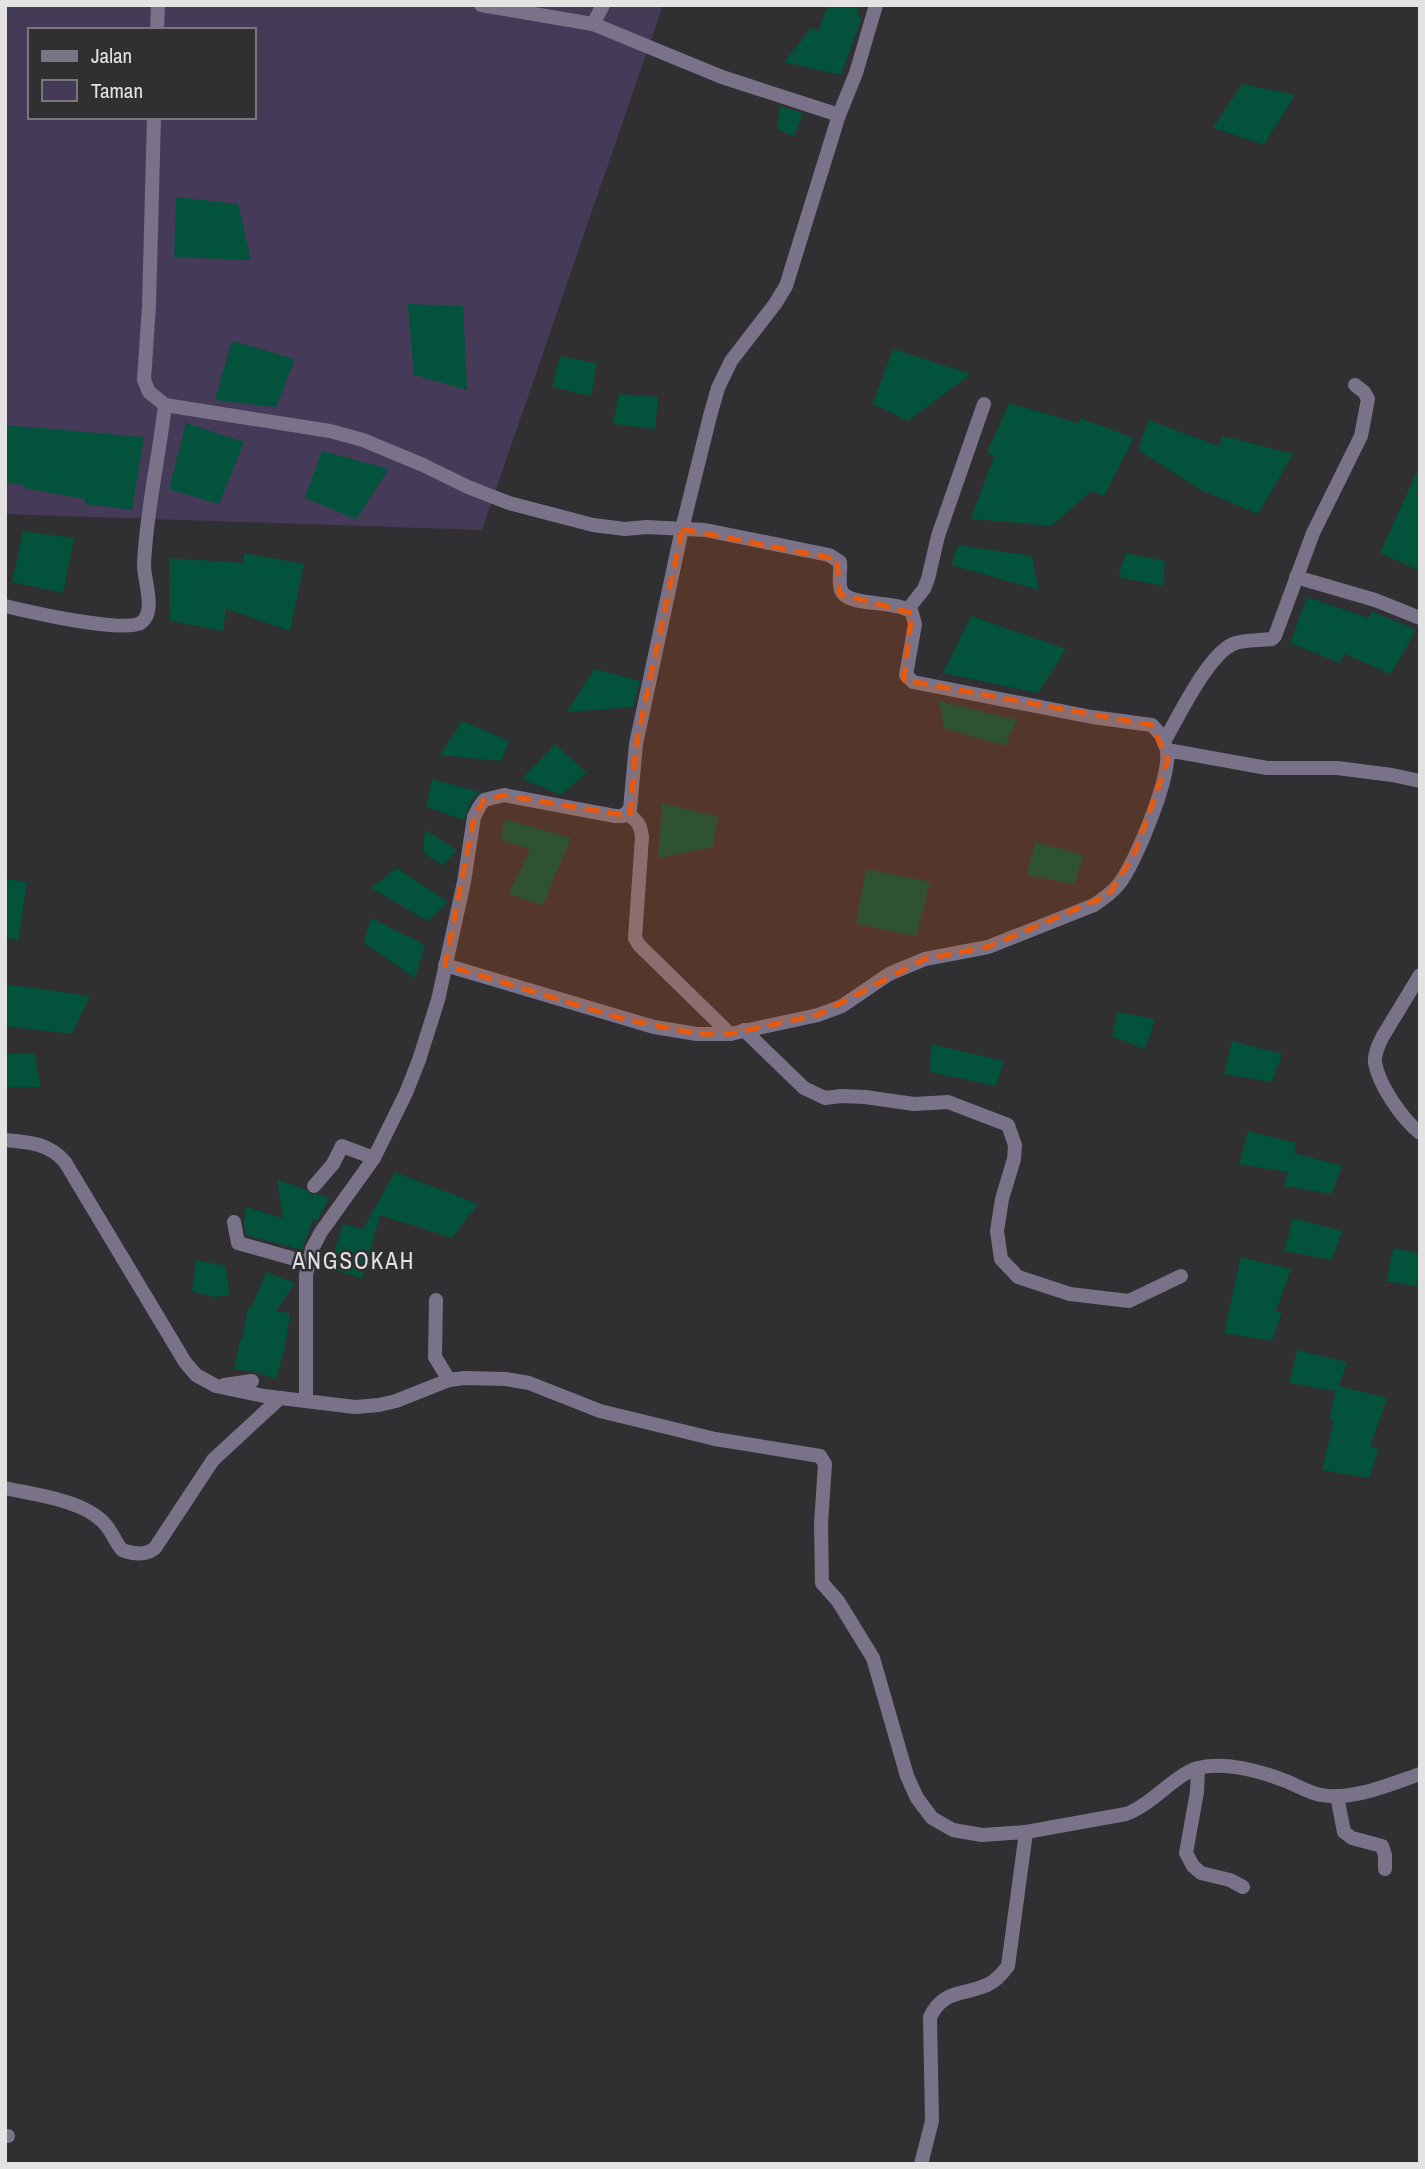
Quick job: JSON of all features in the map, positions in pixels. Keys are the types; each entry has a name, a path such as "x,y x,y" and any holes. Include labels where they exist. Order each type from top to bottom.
{"street":[{"path":"157,28 158,5"},
{"path":"481,5 593,24 722,77 839,115"},
{"path":"593,24 603,5"},
{"path":"627,814 631,804 636,744 681,530 718,388 731,361 786,286 876,5"},
{"path":"154,119 149,306 144,380 149,393 165,405 330,430 399,455 509,503 593,525 625,530 646,527 726,534 829,555 839,562 840,590 844,595 908,609 914,618 906,675 913,682 1092,717 1152,725 1165,746 1167,771 1160,794 1121,881 1109,895 1094,905 988,947 925,958 889,974 842,1006 818,1015 730,1034 697,1034 654,1027 445,965"},
{"path":"1165,746 1214,659 1233,644 1272,639 1275,636 1313,533 1360,436 1368,400 1364,391 1355,385"},
{"path":"908,609 924,589 928,579 938,536 984,404"},
{"path":"5,606 113,626 136,626 145,620 149,611 144,567 146,543 165,405"},
{"path":"1296,577 1375,600 1420,618"},
{"path":"1165,746 1267,768 1337,768 1420,781"},
{"path":"306,1400 306,1275 312,1249 321,1231 374,1158 419,1060 445,965 464,881 474,817 484,800 504,795 615,816 627,814 636,820 641,827 642,837 635,938 730,1034"},
{"path":"1420,975 1377,1046 1375,1061 1395,1107 1404,1121 1420,1133"},
{"path":"744,1030 804,1088 825,1098 865,1097 914,1104 948,1102 1008,1125 1015,1145 1014,1159 1002,1199 997,1231 1001,1259 1018,1277 1070,1294 1129,1301 1181,1276"},
{"path":"5,1140 55,1150 184,1362 196,1375 216,1386 280,1398 355,1407 379,1405 449,1380 487,1378 529,1383 576,1404 715,1439 820,1456 825,1464 821,1524 822,1583 838,1601 873,1658 907,1776 917,1798 932,1818 953,1830 982,1835 1026,1832 1106,1819 1139,1810 1198,1768 1224,1766 1267,1774 1324,1796 1371,1791 1420,1774"},
{"path":"314,1185 333,1164 342,1146 374,1158"},
{"path":"234,1222 238,1243 309,1263"},
{"path":"436,1300 435,1357 449,1380"},
{"path":"216,1386 251,1381"},
{"path":"5,1488 92,1512 106,1524 122,1550 149,1553 155,1548 213,1460 280,1398"},
{"path":"1198,1768 1197,1792 1186,1853 1193,1866 1201,1872 1243,1887"},
{"path":"1337,1796 1344,1832 1352,1838 1382,1846 1385,1869"},
{"path":"921,2164 932,2121 930,2017 936,2005 954,1993 986,1985 999,1978 1008,1966 1026,1832"}],"highlighted area":[{"path":"682,529 837,559 840,594 912,613 904,680 1152,725 1168,760 1135,853 1109,895 988,947 925,959 818,1015 730,1034 697,1034 623,1019 445,965 474,817 484,800 504,795 630,816 636,744"}],"green space":[{"path":"5,5 663,5 482,530 5,514"}],"building":[{"path":"829,5 860,5 857,15 862,17 841,75 784,62 811,28 819,31"},
{"path":"1242,84 1295,95 1264,145 1213,128"},
{"path":"780,106 803,113 794,136 777,130"},
{"path":"176,197 238,204 251,260 174,257"},
{"path":"408,304 463,306 467,390 414,375"},
{"path":"232,341 295,359 276,407 215,400"},
{"path":"893,349 971,374 908,421 873,404"},
{"path":"560,356 597,363 591,396 552,387"},
{"path":"619,394 658,397 655,429 613,424"},
{"path":"1009,403 1078,423 1080,418 1134,438 1104,496 1092,491 1051,526 971,519 994,456 987,453"},
{"path":"1148,420 1219,446 1223,436 1293,454 1258,514 1201,490 1138,450"},
{"path":"186,423 244,442 219,504 169,489"},
{"path":"5,425 144,437 132,510 85,504 85,499 5,482"},
{"path":"322,451 389,469 356,519 305,498"},
{"path":"1420,465 1420,571 1380,553"},
{"path":"23,531 74,538 63,593 12,582"},
{"path":"958,545 1032,556 1039,590 951,565"},
{"path":"244,553 304,564 290,631 226,609 223,631 170,621 169,558 244,563"},
{"path":"1126,553 1165,561 1163,586 1118,577"},
{"path":"1307,597 1369,618 1371,611 1416,630 1391,674 1344,654 1340,663 1290,643"},
{"path":"971,616 1066,649 1038,693 943,673"},
{"path":"594,669 640,681 633,707 567,712"},
{"path":"939,701 1017,720 1005,746 944,728"},
{"path":"462,721 509,741 501,761 440,755"},
{"path":"555,744 587,773 561,795 522,779"},
{"path":"432,779 479,792 470,803 464,820 426,807"},
{"path":"662,803 718,817 713,847 658,858"},
{"path":"504,819 571,838 543,905 509,894 530,849 501,840"},
{"path":"425,830 457,850 443,865 423,853"},
{"path":"1035,842 1084,855 1074,884 1027,875"},
{"path":"397,868 448,902 428,921 371,888"},
{"path":"866,869 930,882 916,936 856,924"},
{"path":"5,879 27,882 18,941 5,936"},
{"path":"371,918 425,945 415,978 364,943"},
{"path":"5,984 90,996 72,1034 5,1026"},
{"path":"1117,1012 1155,1019 1145,1049 1112,1036"},
{"path":"1232,1041 1282,1054 1272,1082 1224,1074"},
{"path":"931,1044 1004,1061 996,1086 930,1072"},
{"path":"34,1053 41,1087 5,1087 5,1054"},
{"path":"1248,1131 1297,1143 1294,1153 1342,1166 1332,1194 1284,1186 1288,1172 1239,1164"},
{"path":"395,1172 478,1204 452,1238 380,1215 362,1279 329,1268 343,1224 363,1229"},
{"path":"277,1180 305,1189 312,1195 319,1194 329,1198 317,1221 313,1219 302,1250 246,1235 246,1207 283,1218"},
{"path":"1293,1218 1342,1231 1332,1260 1284,1251"},
{"path":"1394,1248 1420,1254 1420,1287 1386,1281"},
{"path":"1241,1257 1291,1269 1276,1311 1282,1312 1272,1341 1224,1333"},
{"path":"196,1260 225,1266 230,1295 212,1297 192,1291"},
{"path":"266,1272 295,1283 276,1311 290,1313 285,1349 276,1379 234,1369 248,1307 252,1307"},
{"path":"1297,1350 1347,1362 1339,1386 1387,1398 1370,1447 1379,1449 1369,1478 1322,1470 1334,1420 1329,1419 1336,1391 1289,1383"}],"district":[{"name":"ANGSOKAH","path":"354,1260"}]}
